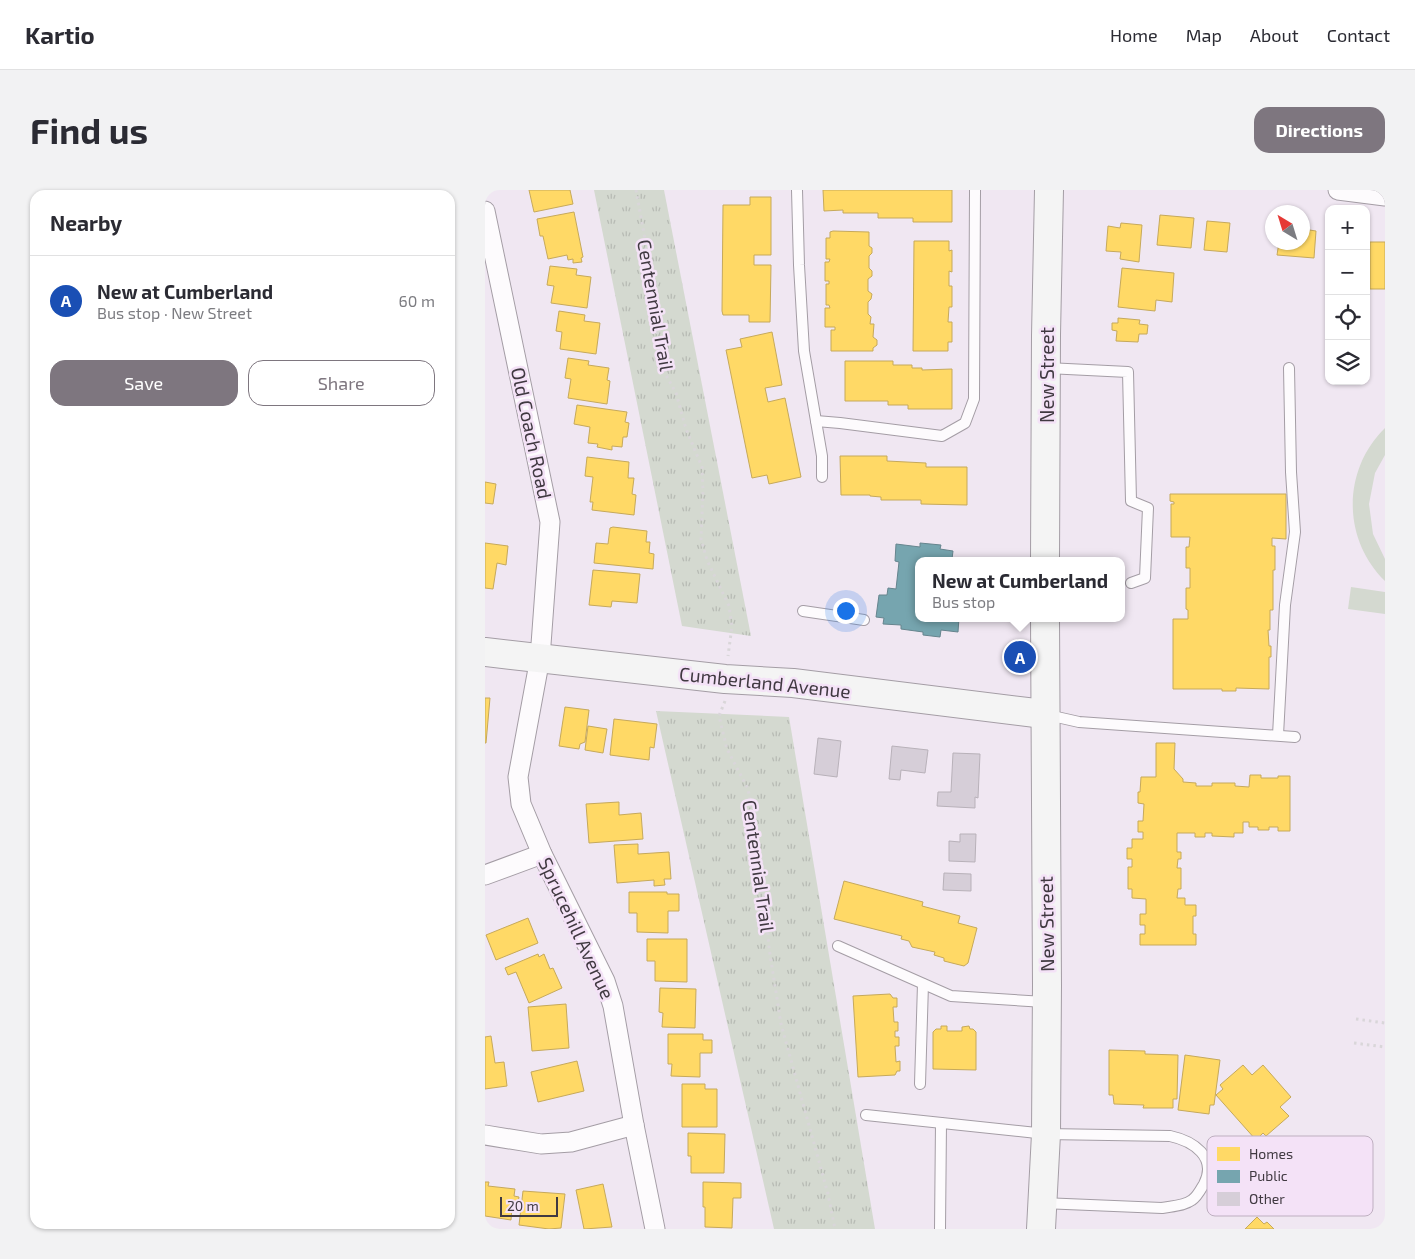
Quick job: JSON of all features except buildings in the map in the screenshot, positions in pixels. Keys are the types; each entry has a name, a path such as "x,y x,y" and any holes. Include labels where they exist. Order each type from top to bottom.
{"main road":[{"name":"New Street","path":"1045,557 1049,190"},
{"name":"New Street","path":"1041,1216 1046,1134 1045,622"},
{"name":"Cumberland Avenue","path":"485,652 725,679 793,684 1044,714"}],"street":[{"path":"1338,190 1385,196"},
{"name":"Old Coach Road","path":"485,211 550,522 540,658"},
{"name":"Sprucehill Avenue","path":"540,658 518,777 521,804 542,854 605,981 613,1006 655,1229"},
{"path":"485,876 542,854"},
{"path":"485,1135 541,1144 571,1142 634,1125"}],"lane":[{"path":"797,190 804,352 817,421 822,456 822,477"},
{"path":"817,421 942,436 965,423 975,399 975,190"},
{"path":"1046,368 1128,372 1131,501 1148,508 1145,578 1131,583"},
{"path":"1278,735 1285,605 1295,532 1291,472 1289,368"},
{"path":"803,611 864,620"},
{"path":"1044,714 1079,722 1295,736"},
{"path":"838,946 951,996 1046,1002"},
{"path":"920,1084 923,984"},
{"path":"866,1115 1046,1134 1170,1136 1181,1139 1200,1150 1206,1158 1207,1164"},
{"path":"939,1229 941,1123"},
{"path":"1041,1216 1162,1208 1178,1205 1192,1200 1201,1190 1207,1175"}],"path":[{"name":"Centennial Trail","path":"636,190 645,240 655,321 665,373 676,393 686,429 702,467 701,539 707,560 729,606 732,626 725,679 728,692 719,716 727,749 748,789 762,863 769,948 781,1024 828,1194 835,1229"},
{"path":"1357,1019 1385,1023"},
{"path":"1354,1043 1385,1047"}],"green space":[{"path":"594,190 664,190 751,636 682,626"},
{"path":"1385,428 1385,455 1375,473 1369,504 1373,534 1385,559 1385,581 1371,564 1361,545 1355,525 1353,504 1355,484 1361,464 1371,445"},
{"path":"1351,587 1385,592 1385,614 1348,609"},
{"path":"656,711 789,717 875,1229 774,1229"}],"place":[{"name":"New at Cumberland","path":"1020,657"}]}
